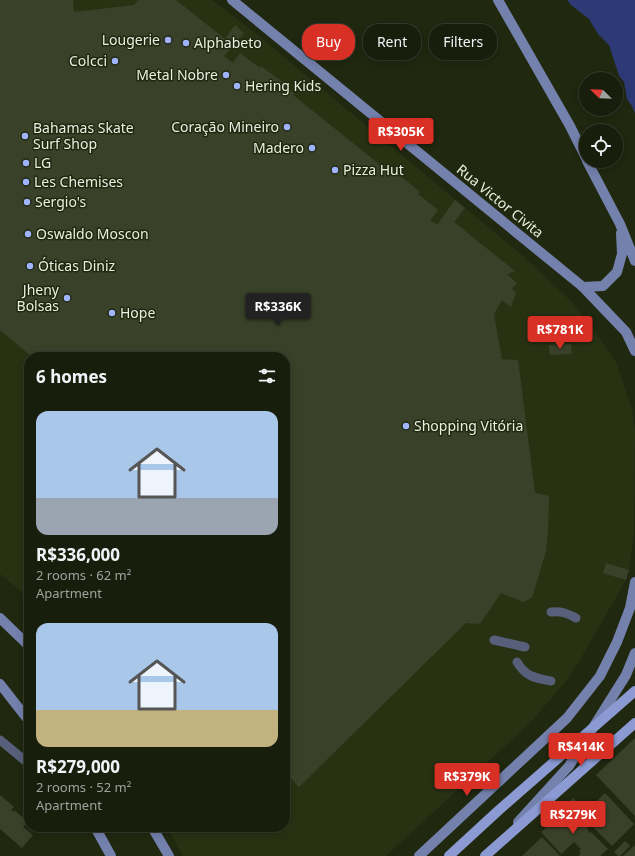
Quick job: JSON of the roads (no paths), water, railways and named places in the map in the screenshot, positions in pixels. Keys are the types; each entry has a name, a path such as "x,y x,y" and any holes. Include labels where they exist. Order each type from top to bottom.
{"main road":[{"path":"448,856 635,691"},
{"path":"485,856 635,723"}],"street":[{"name":"Rua Victor Civita","path":"232,0 583,287 626,332 635,351"},
{"path":"498,0 579,144"},
{"path":"591,168 620,224 635,261"},
{"path":"583,287 603,286 617,272 622,254 620,224"},
{"path":"419,856 567,718 600,676 617,642 630,608 635,582"},
{"path":"0,618 24,641"},
{"path":"488,856 569,766 626,675 635,653"},
{"path":"0,684 24,715"},
{"path":"98,832 111,856"},
{"path":"155,832 169,856"}],"lane":[{"path":"551,612 559,611 576,618"},
{"path":"494,640 525,647"},
{"path":"517,662 527,675 551,681"},
{"path":"0,740 24,760"}],"water":[{"path":"567,0 635,0 635,113 627,99 623,81 623,72 618,72 609,45 598,34 589,19"}],"place":[{"name":"Lougerie","path":"168,40"},
{"name":"Alphabeto","path":"186,43"},
{"name":"Colcci","path":"115,61"},
{"name":"Metal Nobre","path":"226,75"},
{"name":"Hering Kids","path":"237,86"},
{"name":"Coração Mineiro","path":"287,127"},
{"name":"Bahamas Skate Surf Shop","path":"25,136"},
{"name":"Madero","path":"312,148"},
{"name":"LG","path":"26,163"},
{"name":"Pizza Hut","path":"335,170"},
{"name":"Les Chemises","path":"26,182"},
{"name":"Sergio's","path":"27,202"},
{"name":"Oswaldo Moscon","path":"28,234"},
{"name":"Óticas Diniz","path":"30,266"},
{"name":"Jheny Bolsas","path":"67,298"},
{"name":"Hope","path":"112,313"},
{"name":"Shopping Vitória","path":"406,426"}]}
